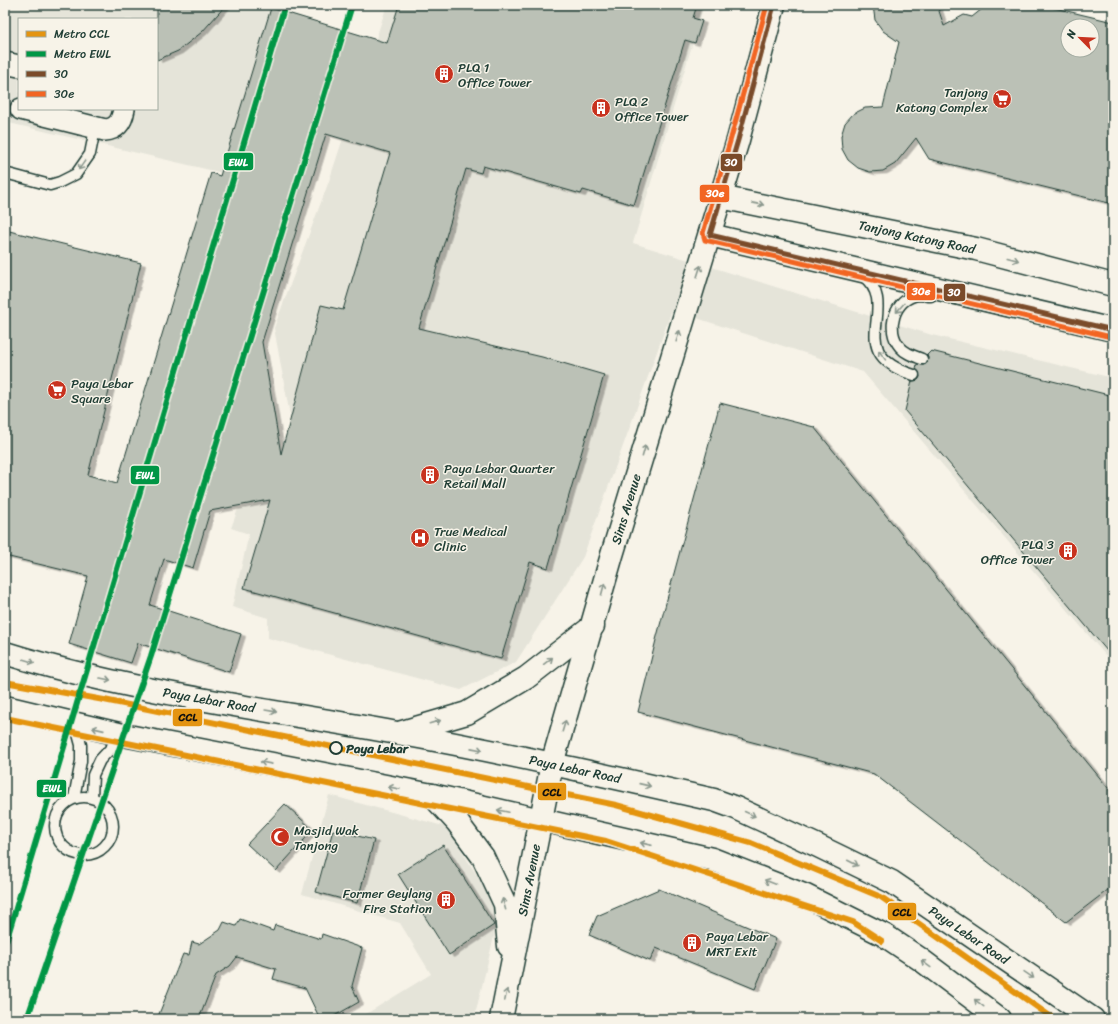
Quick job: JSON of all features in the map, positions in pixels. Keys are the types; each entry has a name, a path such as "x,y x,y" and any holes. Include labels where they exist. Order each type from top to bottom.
{"main road":[{"name":"Sims Avenue","path":"501,1019 552,764 668,366 710,235 738,140 774,5"},
{"name":"Tanjong Katong Road","path":"720,197 976,249 1113,285"},
{"path":"710,235 1113,330"},
{"path":"398,733 467,713 526,678 593,626"},
{"name":"Paya Lebar Road","path":"5,653 53,668 178,696 398,733 552,764 714,800 736,808 892,882 1093,1019"},
{"path":"5,707 123,735 432,795 712,859 806,896 884,936 920,959 1000,1019"},
{"path":"432,795 457,822 483,857 502,897 505,904 512,970"}],"street":[{"path":"5,63 18,66"},
{"path":"5,105 18,108"},
{"path":"24,110 95,129 112,130 122,119 124,110"}],"lane":[{"path":"5,173 50,184 60,182 76,174 90,154 95,129"},
{"path":"833,264 863,276 873,286 878,300 874,332 878,351 884,360 893,366 914,375"},
{"path":"922,359 909,354 900,347 893,335 892,321 897,310 904,303 917,295 977,298"},
{"path":"74,798 81,761 81,745 75,724"},
{"path":"92,797 93,775 100,760 123,735"},
{"path":"92,797 106,806 111,814 114,824 113,834 109,842 102,850 93,854 84,856 74,854 66,850 59,842 55,833 57,814 68,800 74,798 92,797"}],"shaded area":[{"path":"5,5 287,5 227,174 5,122"},
{"path":"387,5 704,5 633,243 932,335 1113,378 1113,664 863,372 672,310 583,557 516,662 461,690 268,638 268,618 232,607 249,534 231,528 238,509 304,492 274,328 329,181"},
{"path":"329,795 447,827 493,901 498,920 474,1019 358,1019 431,974 400,923 302,894"}],"building":[{"path":"157,5 226,5 202,32 178,51 158,60"},
{"path":"399,5 697,5 693,18 702,21 695,43 685,40 634,205 583,190 581,194 483,166 481,173 466,169 419,328 542,357 604,375 548,568 530,562 501,659 244,588 270,500 210,511 193,568 164,559 150,605 241,634 229,672 138,643 131,663 69,644 88,576 5,556 5,230 141,263 88,475 117,483 211,173 220,176 271,8 387,43","holes":["326,134 390,153 343,310 321,305 281,454 262,342"]},
{"name":"Tanjong Katong Complex","path":"873,5 937,5 944,26 964,15 972,17 987,5 1042,5 1096,18 1060,18 1060,58 1100,58 1100,19 1113,22 1113,204 929,159 916,138 895,164 883,171 870,172 858,168 848,160 842,149 841,136 845,123 853,114 865,108 883,107 899,42 883,31 875,20"},
{"name":"PLQ 3 Office Tower","path":"931,351 1113,396 1113,658 905,411 912,381 918,380 920,377 919,372 916,369 917,364 926,364 928,358 927,355"},
{"path":"720,403 814,427 1113,794 1113,886 1066,922 874,774 638,712"},
{"name":"Masjid Wak Tanjong","path":"285,804 313,830 276,871 247,844"},
{"path":"333,830 374,840 357,903 316,892"},
{"name":"Former Geylang Fire Station","path":"443,845 494,925 449,955 398,874"},
{"name":"Paya Lebar MRT Exit","path":"659,889 776,939 755,989 656,948 650,961 589,935 597,916"},
{"path":"240,919 273,931 275,925 321,939 322,934 362,948 352,986 359,1002 329,1019 320,1019 305,988 273,979 276,969 237,957 230,966 216,975 199,1019 157,1019 183,954 189,955 192,942 199,944 220,930 224,922 236,926"}],"metro line":[{"name":"EWL","path":"5,945 285,5"},
{"name":"EWL","path":"27,1019 151,656 352,5"},
{"name":"CCL","path":"5,682 104,700 616,805 751,843 881,897 1054,1019"},
{"name":"CCL","path":"5,718 606,841 853,922 882,941"}],"transit line":[{"name":"30e","path":"767,5 731,138 703,233 705,240 1111,337"},
{"name":"30","path":"774,5 738,140 710,235 1113,330"}],"place":[{"name":"PLQ 1 Office Tower","path":"444,74"},
{"name":"Tanjong Katong Complex","path":"1002,99"},
{"name":"PLQ 2 Office Tower","path":"601,108"},
{"name":"Paya Lebar Square","path":"57,390"},
{"name":"Paya Lebar Quarter Retail Mall","path":"430,475"},
{"name":"True Medical Clinic","path":"420,538"},
{"name":"PLQ 3 Office Tower","path":"1068,551"},
{"name":"Paya Lebar","path":"336,748"},
{"name":"Masjid Wak Tanjong","path":"280,837"},
{"name":"Former Geylang Fire Station","path":"446,900"},
{"name":"Paya Lebar MRT Exit","path":"692,943"}]}
